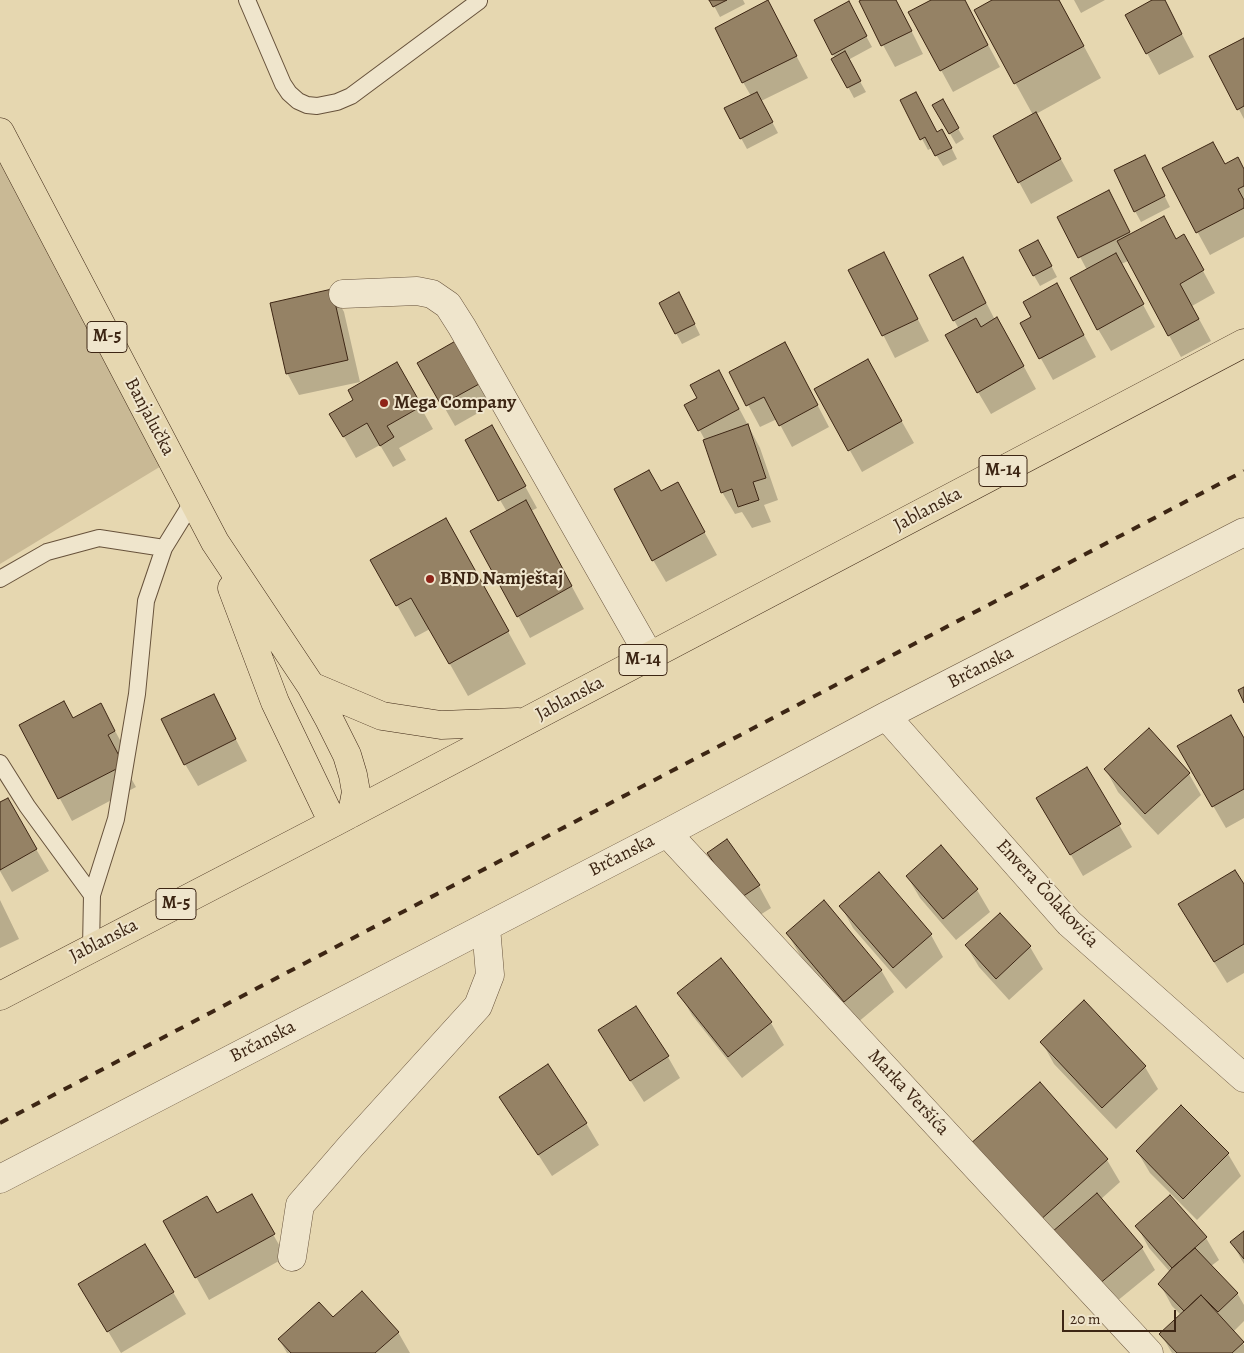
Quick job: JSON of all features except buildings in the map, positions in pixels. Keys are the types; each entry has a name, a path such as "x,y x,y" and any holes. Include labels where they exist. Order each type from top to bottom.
{"main road":[{"name":"Banjalučka","path":"0,132 215,542"},
{"name":"Jablanska","path":"0,996 343,818 1244,343"},
{"name":"M-5","path":"215,542 311,686 330,719 347,756 356,792 343,818"},
{"name":"M-5","path":"215,542 275,702 343,818"},
{"path":"311,686 382,716 441,725 525,722"}],"street":[{"path":"343,294 418,291 432,294 448,305 650,656"},
{"name":"Brčanska","path":"0,1179 486,927 886,716 1244,532"},
{"name":"Envera Čolakovića","path":"886,716 1069,922 1244,1078"},
{"name":"Marka Veršića","path":"667,832 1149,1353"},
{"path":"292,1257 300,1205 478,1006 490,975 486,927"}],"lane":[{"path":"247,0 283,84 298,101 317,106 337,102 351,96 479,1"},
{"path":"91,948 92,895 116,819 137,694 146,601 164,548 193,500"},
{"path":"0,579 46,552 99,538 164,548"},
{"path":"0,763 27,806 92,895"}],"shaded area":[{"path":"0,132 171,460 0,564"}],"railway":[{"path":"0,1123 1244,471"}],"place":[{"name":"Mega Company","path":"384,403"},
{"name":"BND Namještaj","path":"430,579"}]}
